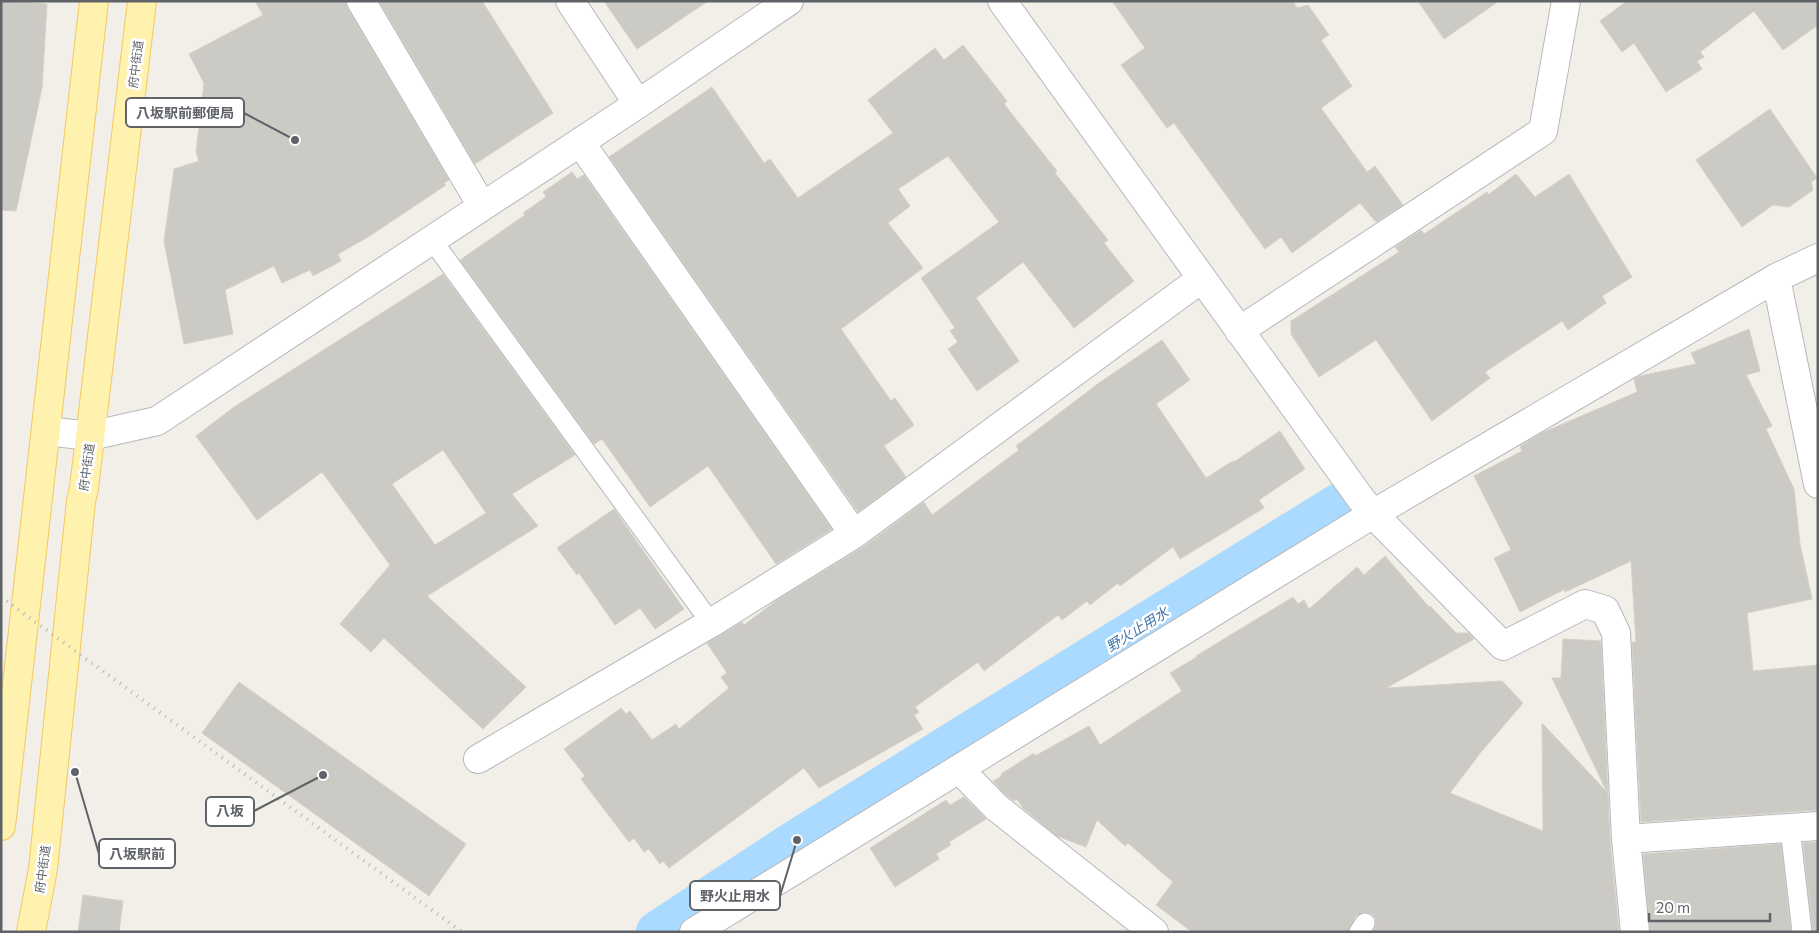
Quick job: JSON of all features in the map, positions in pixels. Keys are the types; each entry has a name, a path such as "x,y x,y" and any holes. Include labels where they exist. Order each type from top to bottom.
{"main road":[{"path":"1,826 94,1"},
{"name":"府中街道","path":"31,932 43,869 81,501 142,1"}],"street":[{"path":"361,1 482,206"},
{"path":"570,1 638,104"},
{"path":"46,431 90,436 157,420 638,104 790,1"},
{"path":"1002,1 1201,279 1373,514 1503,646 1585,604 1605,610 1616,633 1626,839 1636,932"},
{"path":"1239,331 1543,131 1566,1"},
{"path":"580,142 854,534"},
{"path":"694,932 1373,514 1776,278 1818,258"},
{"path":"1776,278 1818,484"},
{"path":"478,759 711,623 854,534 1201,279"},
{"path":"960,769 996,807 1154,932"},
{"path":"1626,839 1818,826"}],"lane":[{"path":"432,240 711,623"},
{"path":"1790,828 1802,932"}],"building":[{"path":"1,1 47,4 42,88 16,211 1,210"},
{"path":"255,1 345,1 449,180 444,183 446,185 368,237 338,254 341,261 313,276 310,270 282,283 274,266 225,290 233,334 184,344 164,241 174,169 199,161 196,152 204,83 189,54 263,15"},
{"path":"379,1 482,1 553,113 475,164"},
{"path":"604,1 708,1 637,49"},
{"path":"1112,1 1293,1 1297,8 1308,5 1329,35 1321,40 1352,86 1321,108 1367,172 1375,166 1403,205 1376,222 1360,203 1292,253 1281,237 1265,249 1174,123 1167,128 1121,65 1145,48"},
{"path":"1418,1 1499,1 1444,39"},
{"path":"1627,1 1818,1 1818,25 1783,50 1754,11 1700,52 1704,57 1697,61 1702,69 1666,92 1634,43 1622,52 1600,21"},
{"path":"963,45 1007,101 1004,104 1057,171 1055,173 1108,240 1104,243 1134,281 1074,328 1023,262 976,298 1019,361 977,391 948,349 958,342 950,331 955,328 921,278 999,222 948,156 898,189 910,206 888,223 923,268 841,329 891,401 895,398 914,425 884,446 906,477 858,512 609,157 712,87 764,163 770,159 798,198 893,133 868,100 935,48 944,60"},
{"path":"1770,109 1817,178 1811,182 1813,190 1789,207 1773,205 1742,227 1696,160"},
{"path":"572,172 577,179 584,175 832,529 776,564 708,466 650,507 602,439 594,444 460,260 525,215 523,213 546,197 543,192"},
{"path":"1516,174 1535,197 1569,174 1632,277 1602,296 1606,303 1568,330 1562,321 1485,372 1490,378 1432,421 1376,340 1319,377 1291,334 1291,321 1399,252 1395,247 1421,230 1424,234 1487,192 1488,195"},
{"path":"443,274 575,455 512,494 538,526 427,596 526,687 483,729 384,638 371,652 340,624 390,565 322,472 257,520 196,436 234,407","holes":["443,450 486,513 435,545 392,484"]},
{"path":"1749,329 1760,371 1746,375 1772,426 1766,429 1794,489 1800,544 1812,599 1747,613 1753,671 1818,665 1818,810 1641,822 1632,642 1636,642 1631,561 1565,592 1565,589 1520,612 1494,558 1511,550 1474,476 1522,451 1520,446 1542,433 1637,392 1634,379 1640,376 1696,364 1691,353"},
{"path":"1162,340 1190,380 1156,404 1206,478 1234,462 1280,431 1305,469 1259,500 1264,508 1180,559 1173,547 1120,586 1118,583 1090,605 1087,601 1062,620 1058,615 984,671 978,662 915,707 919,712 914,715 923,729 819,788 804,768 669,868 663,861 660,864 649,849 644,852 634,838 629,842 581,779 585,776 564,749 621,708 626,714 630,711 652,740 676,724 679,729 729,688 721,677 727,673 707,643 742,622 744,625 780,598 863,547 924,502 932,515 1019,450 1016,446 1099,383"},
{"path":"614,509 684,609 655,629 640,608 615,625 579,573 577,575 557,548"},
{"path":"1385,556 1429,607 1456,633 1469,633 1474,639 1386,688 1502,681 1523,703 1481,752 1450,793 1543,831 1542,723 1607,792 1552,678 1561,678 1563,639 1601,641 1610,840 1619,932 1373,932 1376,924 1375,918 1372,914 1365,912 1356,916 1348,932 1192,932 1156,905 1173,882 1128,843 1125,846 1097,820 1086,847 1057,836 1023,808 1017,799 1014,801 1006,795 993,781 1034,753 1035,756 1089,726 1100,745 1182,691 1170,673 1293,597 1298,604 1304,600 1309,609 1357,567 1364,575"},
{"path":"239,682 466,844 429,896 202,733"},
{"path":"964,797 986,819 949,842 951,845 936,854 939,859 895,887 870,848 946,800 950,805"},
{"path":"1818,842 1818,932 1813,932 1803,843"},
{"path":"1781,844 1791,932 1650,932 1643,854"},
{"path":"83,895 123,901 119,932 78,932"}],"waterway":[{"name":"野火止用水","path":"657,932 797,840 1339,504"}],"railway":[{"path":"1,597 462,932"}],"place":[{"name":"八坂駅前郵便局","path":"295,140"},
{"name":"八坂駅前","path":"75,772"},
{"name":"八坂","path":"323,775"},
{"name":"野火止用水","path":"797,840"}]}
